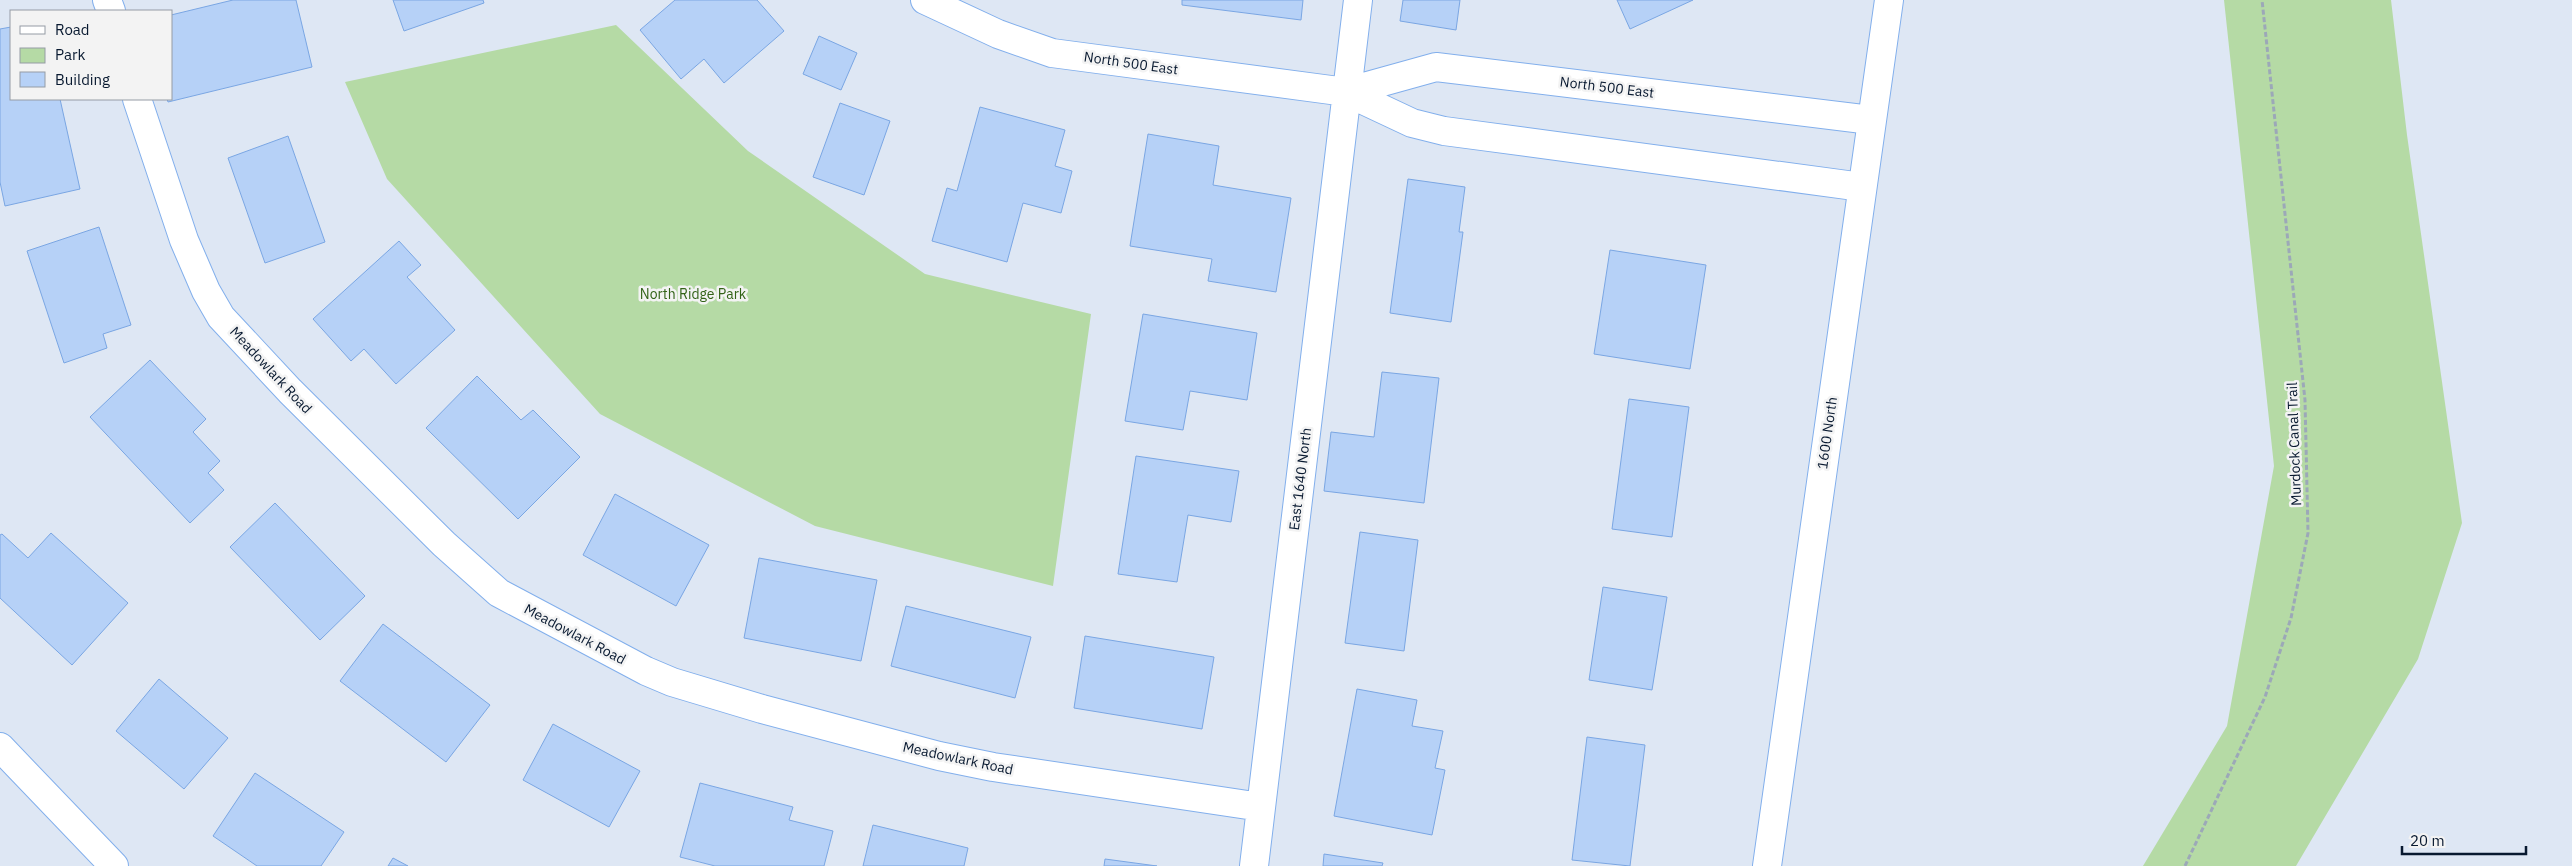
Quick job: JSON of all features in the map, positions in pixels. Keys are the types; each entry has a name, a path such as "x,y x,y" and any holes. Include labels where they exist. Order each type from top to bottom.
{"street":[{"name":"North 500 East","path":"925,0 998,34 1052,53 1346,92 1412,123 1444,131 1862,187"},
{"name":"East 1640 North","path":"1254,866 1358,0"},
{"name":"1600 North","path":"1767,866 1889,0"},
{"name":"North 500 East","path":"1346,92 1436,67 1871,120"},
{"name":"Meadowlark Road","path":"137,100 184,240 206,291 221,317 311,412 444,544 499,594 646,671 672,682 762,709 939,756 993,767 1261,807"},
{"path":"0,747 114,866"}],"path":[{"name":"Murdock Canal Trail","path":"2185,866 2265,697 2291,618 2308,534 2305,400 2262,0"}],"green space":[{"path":"2224,0 2391,0 2407,135 2462,523 2418,659 2296,866 2143,866 2227,726 2274,466"},
{"name":"North Ridge Park","path":"616,25 748,151 925,274 1091,314 1053,586 815,526 600,414 387,179 345,82"}],"building":[{"path":"233,0 296,0 312,67 168,102 167,100 172,100 172,15"},
{"path":"393,0 483,0 484,3 404,31"},
{"path":"675,0 757,0 784,31 724,83 704,59 681,79 640,30"},
{"path":"1182,0 1303,0 1301,20 1182,5"},
{"path":"1403,0 1460,0 1456,30 1400,21"},
{"path":"1617,0 1693,0 1630,29"},
{"path":"10,27 10,100 60,100 80,189 5,206 0,182 0,29"},
{"path":"819,36 857,53 841,90 803,74"},
{"path":"840,103 890,121 864,195 813,177"},
{"path":"980,107 1065,130 1055,166 1072,171 1061,213 1023,203 1007,262 932,241 947,188 957,191"},
{"path":"1148,134 1219,146 1213,185 1291,198 1276,292 1208,281 1212,259 1130,246"},
{"path":"288,136 325,242 265,263 228,158"},
{"path":"1408,179 1465,187 1459,232 1463,232 1451,322 1390,313"},
{"path":"99,227 131,325 103,334 107,348 64,363 27,251"},
{"path":"399,241 421,265 407,277 455,330 396,384 364,349 351,361 313,319"},
{"path":"1610,250 1706,265 1690,369 1594,354"},
{"path":"1143,314 1257,333 1247,400 1190,391 1183,430 1125,421"},
{"path":"150,360 206,419 193,432 220,461 208,473 224,490 190,523 90,417"},
{"path":"1382,372 1439,378 1424,503 1324,491 1331,432 1374,437"},
{"path":"477,376 521,420 533,410 580,457 518,519 426,428"},
{"path":"1629,399 1689,407 1672,537 1612,529"},
{"path":"1136,456 1239,471 1231,522 1188,515 1177,582 1118,574"},
{"path":"615,494 709,545 676,606 583,555"},
{"path":"275,503 365,596 320,640 230,547"},
{"path":"1360,532 1418,540 1404,651 1345,643"},
{"path":"51,533 128,603 72,665 0,598 0,535 2,534 28,558"},
{"path":"759,558 877,580 861,661 744,638"},
{"path":"1603,587 1667,597 1652,690 1589,680"},
{"path":"906,606 1031,637 1015,698 891,666"},
{"path":"383,624 490,705 446,762 340,681"},
{"path":"1085,636 1214,657 1202,729 1074,708"},
{"path":"159,679 228,738 184,789 116,731"},
{"path":"1357,689 1417,700 1412,726 1443,731 1435,768 1445,770 1432,835 1334,816"},
{"path":"553,724 640,771 609,827 523,780"},
{"path":"1587,737 1645,745 1630,866 1572,860"},
{"path":"255,773 344,832 321,866 257,866 213,836"},
{"path":"700,783 793,807 789,820 833,831 824,866 715,866 680,857"},
{"path":"873,825 968,848 964,866 863,866"},
{"path":"1324,854 1383,863 1382,866 1323,866"},
{"path":"393,858 408,866 388,866"},
{"path":"1105,859 1157,866 1104,866"}]}
